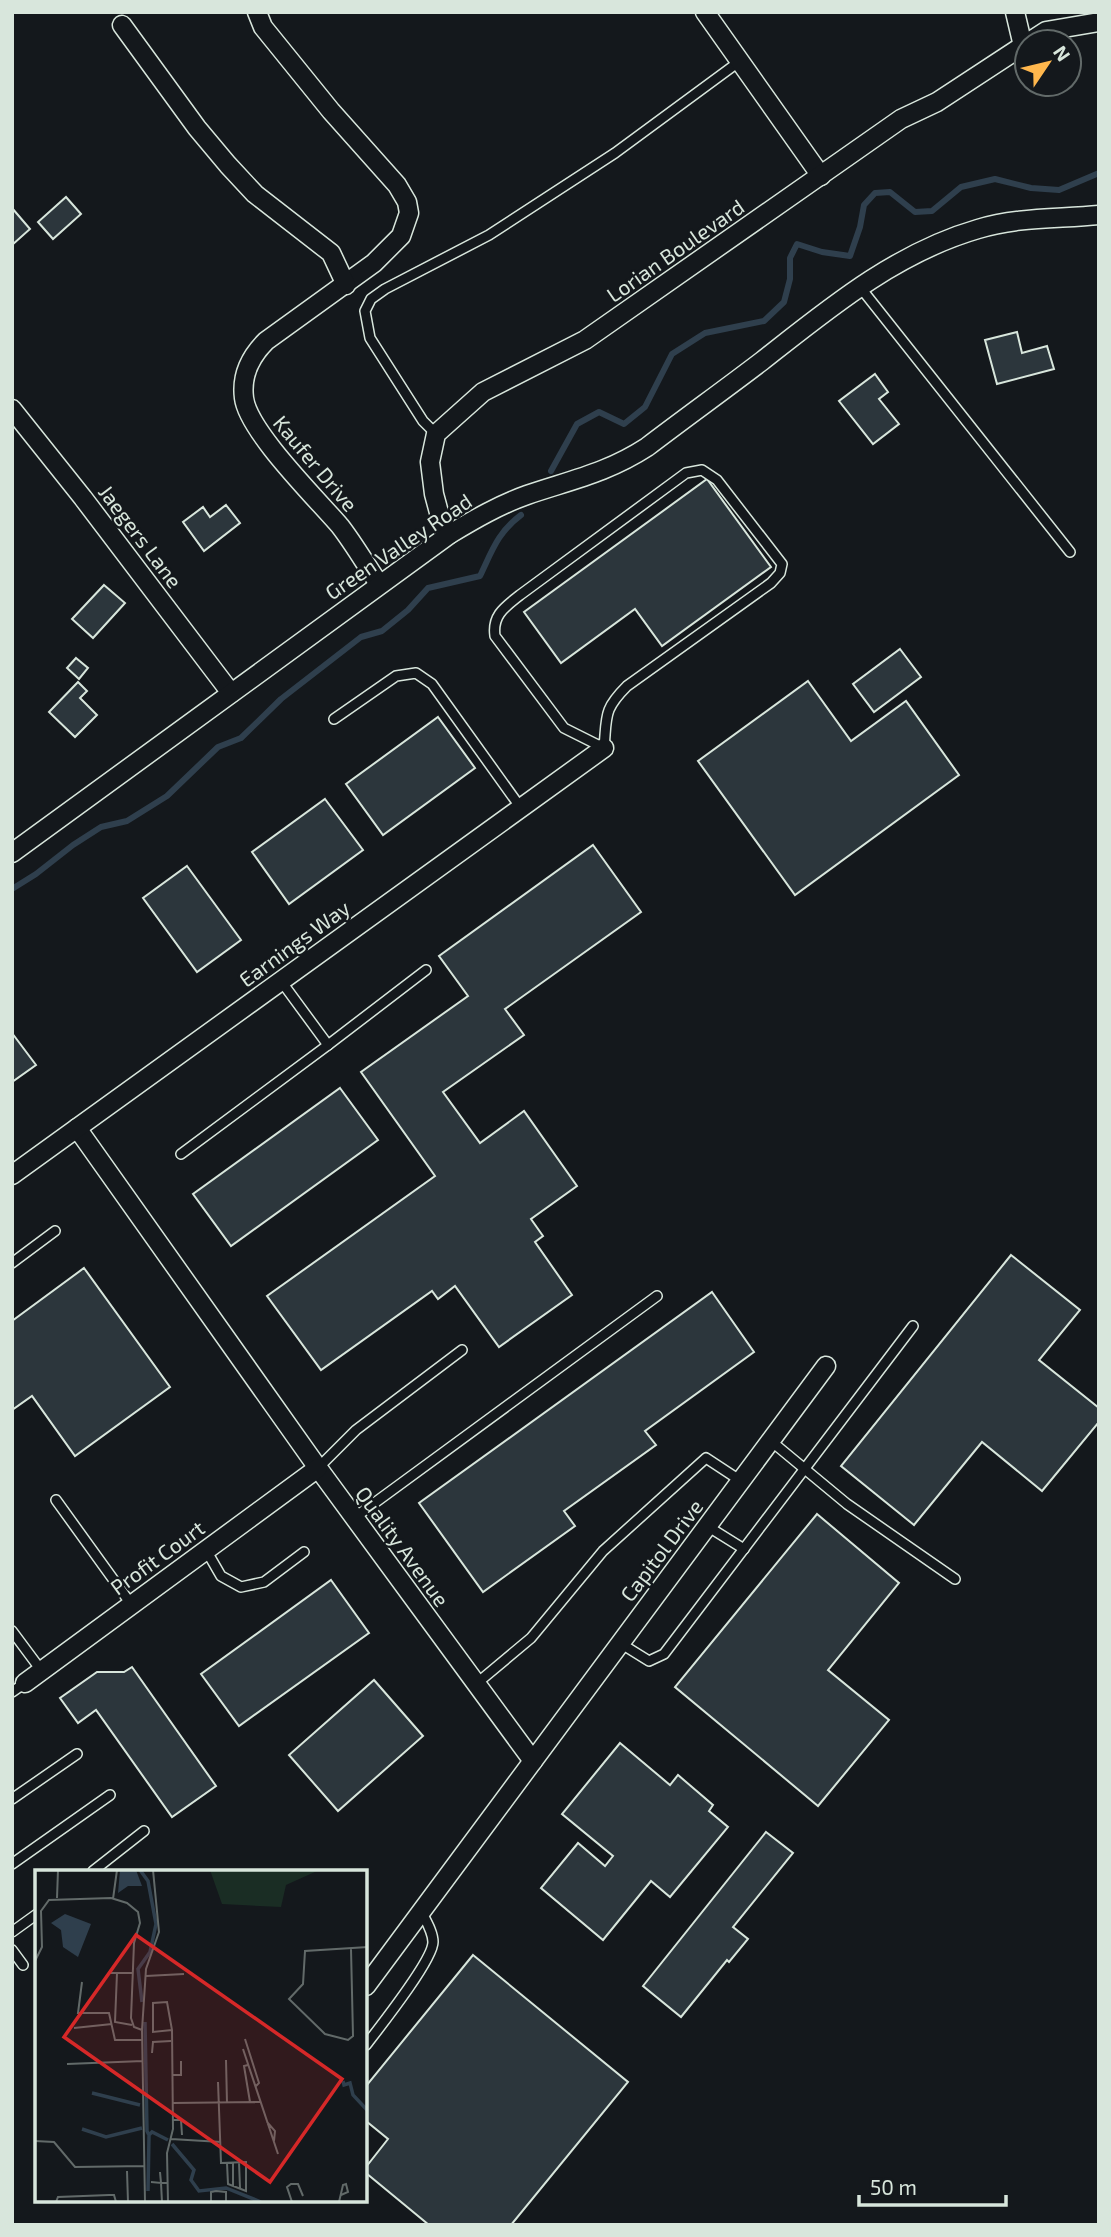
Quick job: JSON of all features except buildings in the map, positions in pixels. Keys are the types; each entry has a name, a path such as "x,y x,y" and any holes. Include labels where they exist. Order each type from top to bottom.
{"street":[{"name":"Kaufer Drive","path":"257,12 263,27 331,111 397,185 407,202 409,213 401,236 374,264 266,341 254,353 246,367 243,383 244,400 250,416 268,444 342,529 379,584"},
{"path":"705,12 821,176"},
{"name":"Lorian Boulevard","path":"1064,28 1099,22"},
{"path":"122,25 197,128 228,165 255,194 331,253 346,285"},
{"name":"Lorian Boulevard","path":"436,434 483,392 585,340 901,120 937,102 1013,53"},
{"name":"Green Valley Road","path":"12,853 450,534 503,505 599,473 623,462 647,447 825,312 914,254 980,228 1016,221 1099,215"},
{"name":"Jaegers Lane","path":"12,409 231,693"},
{"path":"436,434 429,462 441,520 450,534"},
{"name":"Earnings Way","path":"12,1175 604,748"},
{"name":"Quality Avenue","path":"77,1128 354,1518 533,1761"},
{"name":"Capitol Drive","path":"533,1761 826,1366"},
{"name":"Profit Court","path":"18,1687 318,1468"},
{"path":"368,1983 533,1761"}],"lane":[{"path":"436,434 423,421 370,338 365,311 371,299 489,235 615,153 740,61"},
{"path":"860,287 1070,552"},
{"path":"702,470 717,480 782,564 780,573 771,583 618,695 607,709 604,748 564,728 495,636 494,625 500,610 520,595 685,473 702,470"},
{"path":"334,719 396,676 416,673 432,684 521,808"},
{"path":"181,1154 426,970"},
{"path":"281,981 328,1045"},
{"path":"12,1263 55,1231"},
{"path":"354,1518 657,1296"},
{"path":"620,1643 649,1661 664,1654 913,1326"},
{"path":"318,1468 356,1430 463,1350"},
{"path":"771,1441 847,1504 955,1579"},
{"path":"476,1684 531,1638 603,1551 706,1458 741,1481"},
{"path":"56,1500 131,1604"},
{"path":"707,1526 744,1549"},
{"path":"206,1550 221,1576 241,1587 264,1582 304,1552"},
{"path":"12,1631 41,1671"},
{"path":"12,1799 77,1754"},
{"path":"12,1864 110,1795"},
{"path":"94,1870 144,1831"},
{"path":"368,2042 418,1973 434,1945 432,1932 421,1911"},
{"path":"12,1932 35,1915"}],"waterway":[{"path":"551,471 577,424 599,412 624,424 645,407 672,354 705,333 764,321 784,302 790,279 790,258 797,244 822,252 850,256 864,205 875,193 890,192 915,212 932,211 961,187 995,179 1031,188 1059,190 1099,173"},
{"path":"12,889 101,827 127,821 167,796 218,747 241,738 281,699 361,637 382,631 408,610 428,588 480,576 501,535 521,515"}]}
